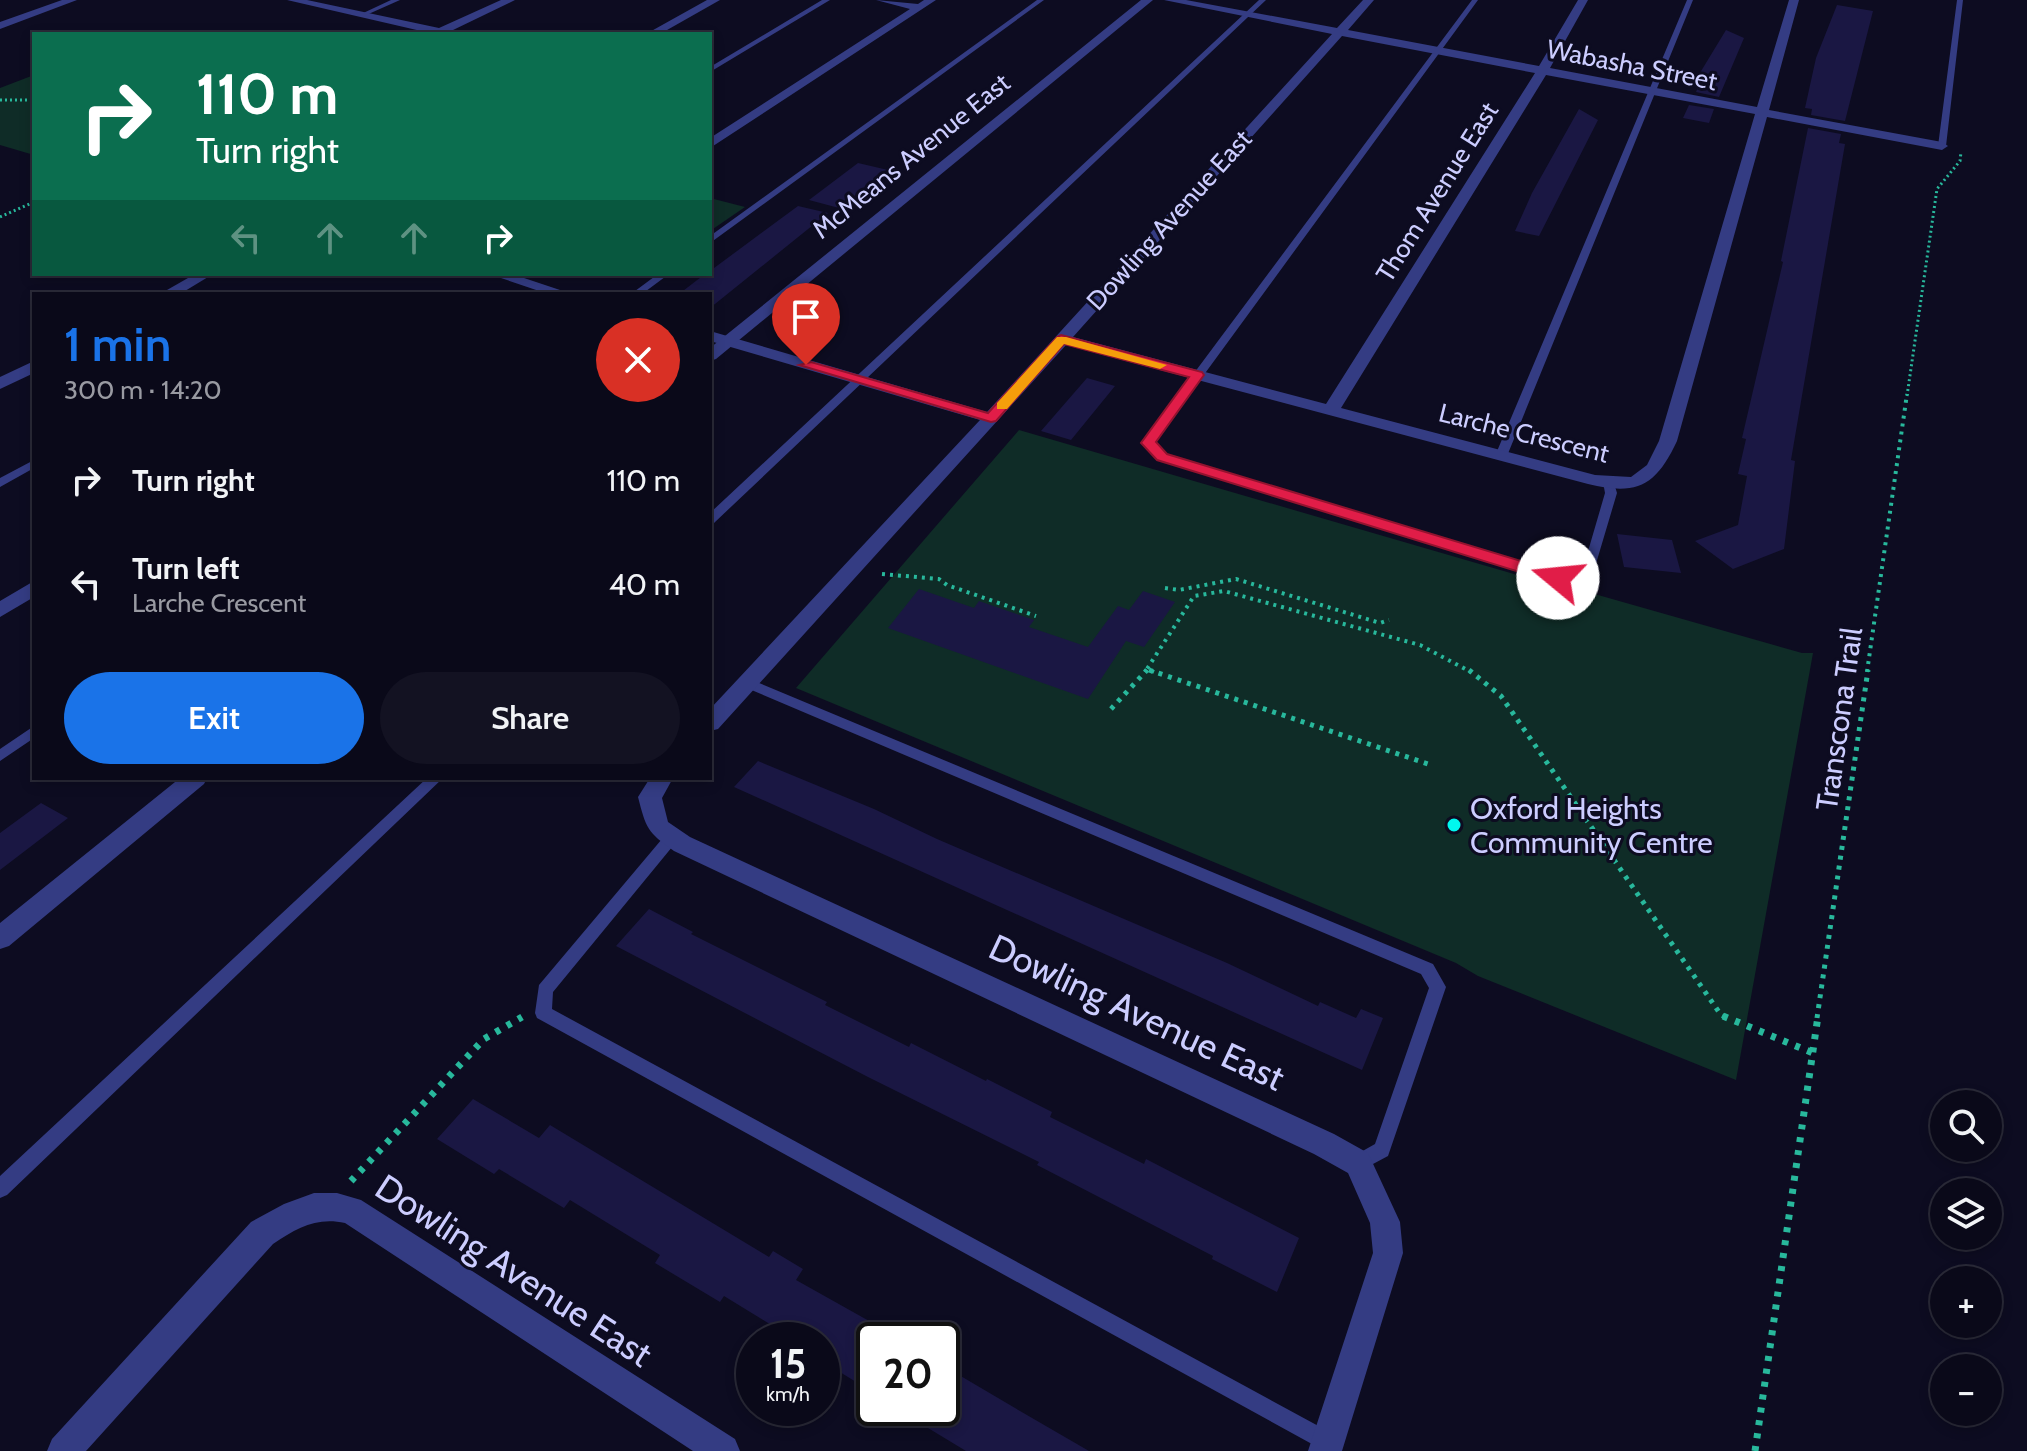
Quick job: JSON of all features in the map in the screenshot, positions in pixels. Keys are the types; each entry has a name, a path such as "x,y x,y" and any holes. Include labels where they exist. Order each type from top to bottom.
{"street":[{"path":"0,26 72,0"},
{"path":"292,0 440,32"},
{"path":"447,32 510,0"},
{"path":"656,32 715,0"},
{"path":"881,0 919,7"},
{"path":"712,143 931,0"},
{"name":"McMeans Avenue East","path":"712,354 1148,0"},
{"name":"Wabasha Street","path":"1169,0 1942,146"},
{"name":"Dowling Avenue East","path":"712,721 1369,0"},
{"name":"Thom Avenue East","path":"1331,410 1583,0"},
{"name":"Larche Crescent","path":"1061,339 1501,456 1609,482 1639,482 1655,471 1668,441 1794,0"},
{"path":"172,292 202,276"},
{"path":"503,276 557,292"},
{"path":"712,337 991,418"},
{"path":"0,384 32,367"},
{"path":"0,610 32,589"},
{"path":"0,938 194,780"},
{"path":"661,780 650,797 657,827 672,837"},
{"name":"Dowling Avenue East","path":"672,837 1324,1144 1358,1163"},
{"path":"1327,1446 1388,1253 1385,1222 1358,1163"},
{"name":"Dowling Avenue East","path":"73,1448 262,1233 300,1210 328,1204 351,1210 723,1451"}],"lane":[{"path":"362,15 397,0"},
{"path":"712,69 827,0"},
{"path":"712,239 1041,0"},
{"path":"712,518 1263,0"},
{"path":"1475,0 1148,443 1162,457 1558,578 1589,567 1611,493 1609,482"},
{"path":"1501,456 1690,0"},
{"name":"Wabasha Street","path":"1942,146 1960,0"},
{"path":"639,292 661,276"},
{"path":"0,483 32,464"},
{"path":"747,683 1427,969 1438,987 1382,1150 1358,1163"},
{"path":"0,756 32,732"},
{"path":"0,1189 434,780"},
{"path":"672,837 545,990 543,1013 1327,1446"}],"path":[{"path":"0,100 32,100"},
{"name":"Transcona Trail","path":"1755,1451 1937,189 1960,161 1961,149"},
{"path":"0,217 32,203"},
{"path":"882,574 939,579 947,585 1036,616"},
{"path":"1165,588 1179,590 1236,579 1380,623 1389,620"},
{"path":"1111,709 1147,669 1194,596 1224,591 1420,645 1467,668 1501,696 1721,1015 1813,1053"},
{"path":"1147,669 1428,764"},
{"path":"328,1204 484,1039 543,1005"}],"green space":[{"path":"32,76 32,154 0,145 0,88"},
{"path":"712,199 745,207 712,230"},
{"name":"Oxford Heights Community Centre","path":"1019,430 1579,593 1591,593 1802,653 1813,653 1736,1080 1478,976 1456,963 796,688"}],"building":[{"path":"1837,5 1873,11 1845,121 1811,115 1812,109 1805,108 1816,58"},
{"path":"1726,30 1744,38 1719,97 1696,92 1698,87 1692,86"},
{"path":"1689,105 1714,109 1709,123 1683,118"},
{"path":"1579,109 1598,120 1539,236 1515,231 1532,193"},
{"path":"1808,128 1841,134 1839,143 1845,144 1791,460 1795,461 1784,549 1733,569 1695,541 1738,525 1747,476 1738,474 1746,439 1742,438 1783,262"},
{"path":"858,163 888,170 839,208 809,200"},
{"path":"798,206 828,213 712,306 712,292 682,292 702,276 712,276 712,270"},
{"path":"1087,378 1115,386 1071,440 1041,431"},
{"path":"1617,534 1672,540 1681,573 1624,567"},
{"path":"919,589 974,608 979,601 1034,620 1029,627 1088,647 1118,606 1129,610 1143,591 1175,602 1144,647 1126,641 1088,699 888,628"},
{"path":"758,761 1227,963 1318,1006 1320,1002 1356,1018 1361,1009 1383,1018 1362,1070 734,787"},
{"path":"41,803 68,818 0,870 0,833"},
{"path":"649,909 693,932 691,934 827,1002 825,1005 909,1047 911,1043 987,1079 1052,1112 1050,1117 1144,1164 1146,1159 1299,1238 1277,1292 1037,1165 1039,1162 616,946"},
{"path":"473,1099 539,1138 550,1125 769,1257 773,1251 803,1269 796,1280 871,1322 856,1322 856,1382 840,1372 840,1322 767,1322 724,1296 720,1302 655,1263 660,1255 570,1200 564,1208 499,1169 494,1174 437,1139"},
{"path":"960,1376 1089,1451 966,1451 925,1426 960,1426"}],"slow traffic":[{"path":"1002,406 1061,339 1160,365"}],"place":[{"name":"Oxford Heights Community Centre","path":"1454,825"}],"route":[{"path":"806,365 991,418 1061,339 1197,375 1148,443 1162,457 1558,578"}]}
